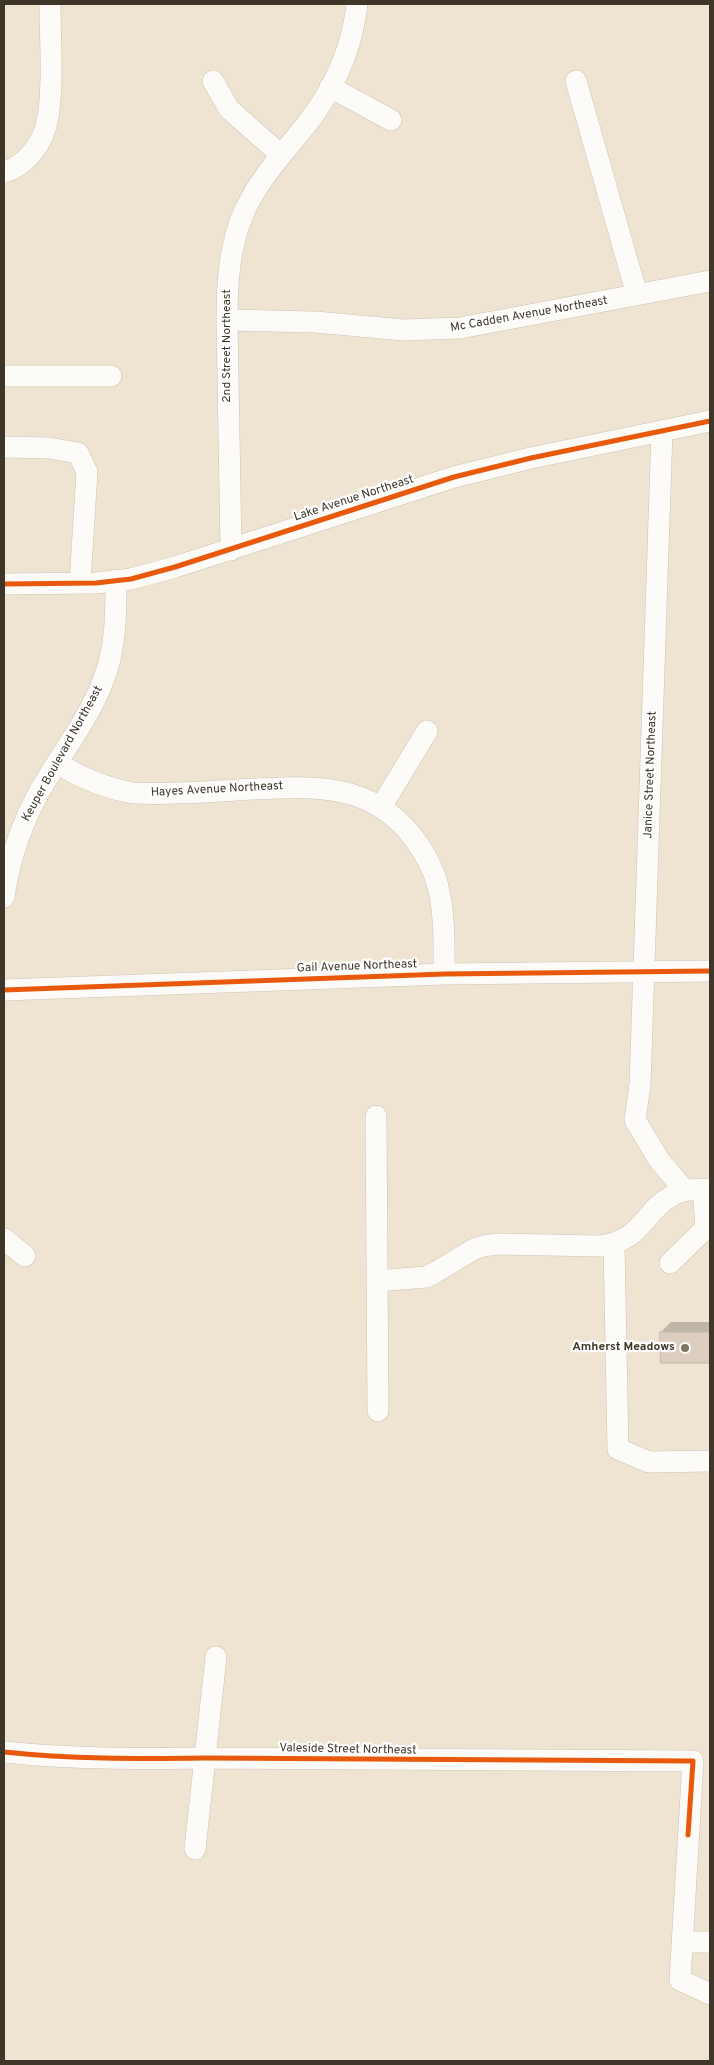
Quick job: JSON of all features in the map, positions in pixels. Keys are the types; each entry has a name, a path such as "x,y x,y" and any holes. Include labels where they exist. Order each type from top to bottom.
{"street":[{"path":"4,172 16,166 32,153 44,134 50,102 50,4"},
{"name":"2nd Street Northeast","path":"231,550 227,320 229,267 236,232 254,192 315,113 330,87 345,55 352,34 357,4"},
{"path":"213,81 229,109 281,155"},
{"path":"576,81 637,295"},
{"path":"330,87 391,120"},
{"name":"Mc Cadden Avenue Northeast","path":"227,320 315,322 404,330 438,330 493,323 710,281"},
{"path":"4,376 111,376"},
{"name":"Lake Avenue Northeast","path":"4,584 80,583 140,577 494,466 710,421"},
{"name":"Janice Street Northeast","path":"662,431 640,1085 635,1120 658,1160 700,1190"},
{"path":"4,447 49,448 78,453 87,472 80,583"},
{"name":"Keuper Boulevard Northeast","path":"4,897 13,853 22,827 36,797 90,711 108,666 113,646 116,580"},
{"path":"381,807 427,731"},
{"name":"Hayes Avenue Northeast","path":"57,763 90,782 110,789 133,793 314,786 348,792 381,807 406,829 420,847 436,878 443,911 444,974"},
{"name":"Gail Avenue Northeast","path":"4,990 444,974 710,971"},
{"path":"376,1116 378,1411"},
{"path":"377,1281 426,1276 483,1246 506,1244 599,1246 614,1244 627,1239 667,1200 700,1190 708,1228 670,1263"},
{"path":"4,1239 25,1256"},
{"path":"614,1244 618,1449 649,1462 710,1461"},
{"path":"195,1849 216,1657"},
{"name":"Valeside Street Northeast","path":"4,1752 41,1756 126,1760 205,1758 693,1761 682,1942"},
{"path":"710,1940 682,1942 680,1980 710,1994"}],"building":[{"name":"Amherst Meadows","path":"660,1332 710,1332 710,1363 661,1363"}],"cycle path":[{"path":"4,584 96,583 131,579 175,567 454,477 531,458 710,421"},
{"path":"4,990 444,974 710,971"},
{"path":"4,1752 54,1756 129,1758 693,1761 688,1835"}],"place":[{"name":"Amherst Meadows","path":"685,1348"}]}
